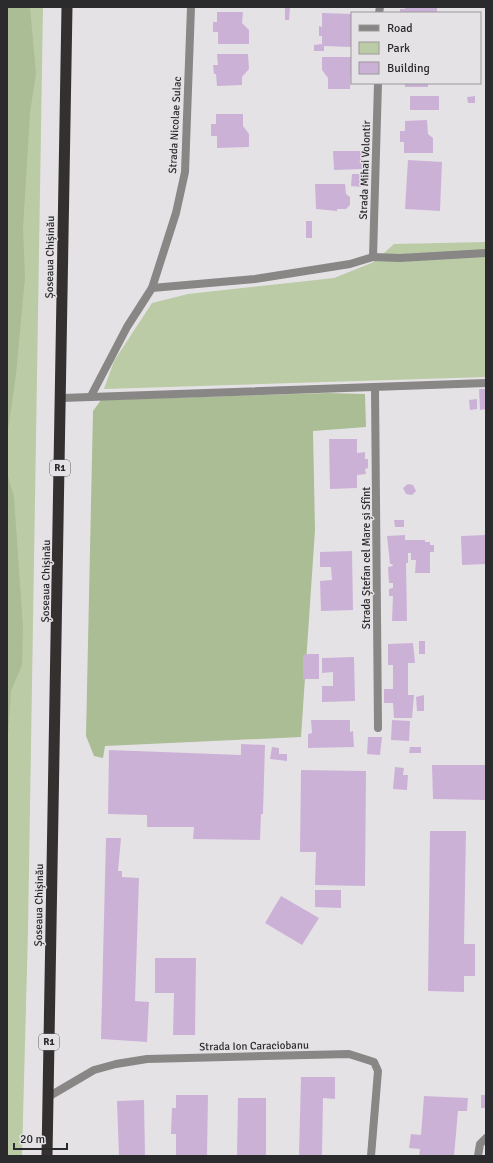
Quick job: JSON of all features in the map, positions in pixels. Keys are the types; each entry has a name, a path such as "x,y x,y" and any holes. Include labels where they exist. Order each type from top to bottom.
{"highway":[{"name":"Șoseaua Chișinău","path":"47,1156 62,398 67,7"}],"street":[{"name":"Strada Nicolae Sulac","path":"91,396 127,327 152,288 176,213 185,172 191,7"},
{"name":"Strada Mihai Volontir","path":"373,257 378,84"},
{"path":"152,288 255,279 350,264 373,257 400,258 486,253"},
{"path":"62,398 486,383"},
{"name":"Strada Ștefan cel Mare și Sfînt","path":"375,388 378,728"},
{"name":"Strada Ion Caraciobanu","path":"48,1097 94,1070 116,1064 147,1059 349,1054 374,1062 378,1071 371,1156"},
{"path":"478,1156 480,1144 486,1138"}],"green space":[{"path":"7,7 43,7 28,931 22,1156 7,1156"},
{"path":"7,7 30,7 36,74 30,112 23,228 25,277 16,374 7,437"},
{"path":"486,242 486,377 104,389 114,361 152,303 188,294 334,278 374,262 394,244"},
{"path":"327,393 365,394 366,427 313,431 315,530 301,737 105,746 103,758 94,756 86,736 93,411 101,400"},
{"path":"7,473 14,497 23,629 22,665 11,691 7,750"}],"building":[{"path":"285,7 290,7 289,20 285,20"},
{"path":"405,7 437,7 437,12 400,12 400,9 405,9"},
{"path":"217,12 243,12 242,23 249,30 249,44 218,44 218,32 213,32 213,22 217,22"},
{"path":"322,13 351,14 351,47 324,46 324,51 314,51 314,45 322,44 322,36 319,36 319,26 322,27"},
{"path":"217,54 248,54 249,69 242,77 242,85 217,86 216,74 214,74 213,65 218,65"},
{"path":"322,57 351,57 350,89 328,89 328,78 322,70"},
{"path":"405,84 428,84 428,87 405,87"},
{"path":"410,96 439,96 439,110 410,110"},
{"path":"475,96 475,103 468,103 467,97"},
{"path":"216,114 243,114 243,126 249,134 249,147 217,148 217,136 211,136 211,124 216,124"},
{"path":"427,120 428,134 433,138 433,153 404,153 404,142 400,142 400,131 405,131 405,121"},
{"path":"333,151 362,151 363,169 334,170"},
{"path":"408,160 442,162 440,211 405,209"},
{"path":"352,174 361,174 361,187 351,186"},
{"path":"315,184 345,184 346,194 350,197 350,205 346,209 337,209 337,211 316,209"},
{"path":"306,221 312,221 312,238 306,238"},
{"path":"479,389 486,389 486,409 480,410"},
{"path":"477,399 477,409 470,410 469,400"},
{"path":"329,439 357,439 357,453 365,452 365,459 368,459 368,468 365,469 366,474 357,475 357,488 330,489"},
{"path":"408,484 413,485 416,491 412,495 406,494 403,488"},
{"path":"394,520 404,520 404,527 395,527"},
{"path":"405,535 405,540 425,540 425,542 430,542 430,545 434,545 434,552 430,552 430,573 415,573 416,560 411,560 411,553 408,553 408,563 406,563 407,621 392,621 393,596 389,596 389,589 393,588 393,583 389,583 388,567 393,566 390,564 387,536"},
{"path":"486,535 486,564 462,565 461,536"},
{"path":"352,551 353,610 321,611 320,581 332,580 331,567 320,567 320,552"},
{"path":"419,641 425,641 425,654 419,654"},
{"path":"413,643 415,663 408,663 408,695 414,695 412,718 394,718 393,703 384,703 384,689 393,689 393,665 388,665 388,644"},
{"path":"319,654 319,679 303,679 303,655"},
{"path":"354,657 355,701 322,702 322,686 333,686 333,672 322,673 322,658"},
{"path":"424,695 424,711 417,711 416,697"},
{"path":"311,720 350,720 350,732 353,731 354,747 308,748 308,734 312,733"},
{"path":"392,720 410,721 409,741 391,740"},
{"path":"368,737 382,737 380,755 367,754"},
{"path":"241,744 265,745 263,814 261,814 260,840 193,839 194,827 147,827 147,815 108,814 109,750 241,755"},
{"path":"272,747 279,748 279,754 287,754 287,761 270,759"},
{"path":"410,747 421,747 421,753 409,753"},
{"path":"432,765 486,765 486,800 433,799"},
{"path":"395,767 404,768 403,775 408,775 407,790 393,789"},
{"path":"301,770 366,771 365,886 315,885 316,852 300,852"},
{"path":"430,831 466,831 464,944 475,944 475,976 464,976 464,992 428,991"},
{"path":"106,838 121,838 118,871 122,871 122,877 139,878 135,1001 149,1002 147,1042 101,1039"},
{"path":"315,890 341,890 341,908 315,907"},
{"path":"281,896 319,918 302,945 265,923"},
{"path":"155,958 196,958 195,1035 173,1035 174,993 155,993"},
{"path":"301,1077 335,1077 335,1099 323,1098 322,1156 299,1156"},
{"path":"176,1095 208,1095 207,1156 176,1156 176,1134 171,1134 172,1108 176,1108"},
{"path":"481,1095 486,1095 486,1108 481,1108"},
{"path":"424,1096 468,1098 467,1111 458,1111 454,1156 419,1156 420,1149 409,1148 411,1134 421,1135"},
{"path":"238,1098 266,1098 266,1156 237,1156"},
{"path":"144,1100 145,1156 119,1156 117,1101"}]}
